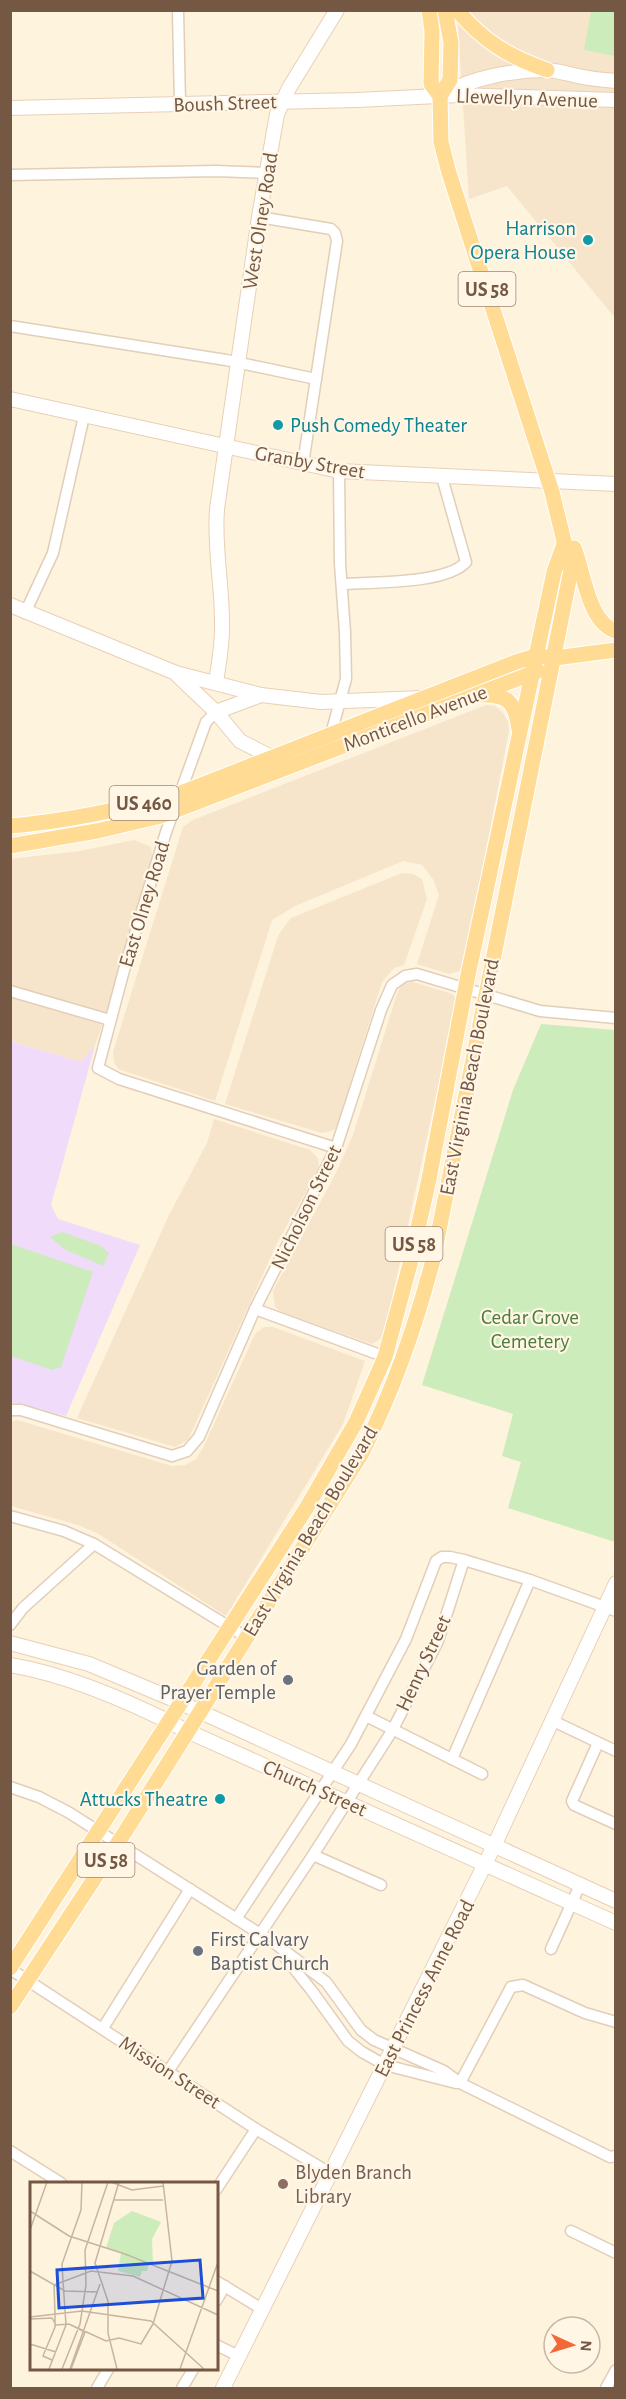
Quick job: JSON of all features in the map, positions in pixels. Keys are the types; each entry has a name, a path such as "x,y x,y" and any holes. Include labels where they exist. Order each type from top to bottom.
{"main road":[{"name":"West Olney Road","path":"227,447 259,217 277,114 282,101 337,10"},
{"name":"US 58","path":"429,10 432,31 431,84 440,96"},
{"name":"US 58","path":"445,10 451,43 450,80 440,96 441,142 547,480"},
{"path":"457,10 486,40 499,49 547,70"},
{"name":"Llewellyn Avenue","path":"440,96 459,85 517,72 547,70 615,81"},
{"name":"Boush Street","path":"10,108 440,96"},
{"name":"Llewellyn Avenue","path":"440,96 615,100"},
{"name":"Granby Street","path":"10,399 339,471 615,484"},
{"path":"216,682 222,646 222,621 216,522 227,447"},
{"name":"East Virginia Beach Boulevard","path":"10,2007 118,1843 362,1453 402,1363 433,1260 571,570 561,524 547,480"},
{"path":"561,524 580,562 594,610 605,625 615,631"},
{"name":"East Virginia Beach Boulevard","path":"10,1969 307,1507 356,1422 385,1357 405,1285 429,1179 519,735 554,572 564,544"},
{"name":"Monticello Avenue","path":"10,605 176,673 261,695 321,702 421,698"},
{"name":"Monticello Avenue","path":"271,758 421,698 537,656 555,658 615,650"},
{"name":"Monticello Avenue","path":"176,673 216,712 240,741 271,758 292,764 532,674 555,658"},
{"path":"216,712 261,695"},
{"path":"475,695 501,696 512,704 517,715 519,735"},
{"name":"US 460","path":"10,826 90,815 137,805 181,793 271,758"},
{"name":"US 460","path":"10,846 98,831 174,811 292,764"},
{"path":"429,1179 448,1182"},
{"name":"East Princess Anne Road","path":"223,2388 494,1846 551,1720 610,1609 615,1582"},
{"path":"251,1593 267,1603"},
{"name":"Church Street","path":"15,1644 89,1664 181,1703 615,1901"},
{"name":"Church Street","path":"13,1665 88,1687 170,1722 570,1905 615,1923"}],"street":[{"path":"178,10 180,104"},
{"path":"10,175 268,172"},
{"path":"259,217 325,227 335,233 337,247 303,464"},
{"path":"10,326 238,363 316,379"},
{"path":"26,613 53,553 84,416"},
{"path":"331,734 346,679 339,471"},
{"path":"342,584 416,580 460,568 466,562 442,477"},
{"name":"East Olney Road","path":"216,712 206,722 155,867 98,1068 119,1079 336,1148"},
{"name":"Nicholson Street","path":"10,1410 21,1410 172,1456 187,1452 199,1437 255,1309 336,1148 381,1010 392,985 405,976 417,974 466,989"},
{"path":"466,989 540,1011 615,1018"},
{"path":"10,991 110,1020"},
{"path":"255,1309 402,1363"},
{"path":"10,1516 64,1531 94,1544 246,1637"},
{"path":"10,1625 23,1608 94,1544"},
{"name":"Henry Street","path":"169,2070 313,1855 392,1731 438,1641 464,1560 442,1557 432,1567 405,1639 366,1716 333,1772 236,1919"},
{"path":"464,1560 530,1580 610,1609"},
{"path":"452,1759 530,1580"},
{"path":"13,1665 15,1644"},
{"path":"366,1716 482,1774"},
{"path":"551,1720 615,1751"},
{"path":"597,1743 572,1801 574,1805 615,1824"},
{"path":"10,1787 39,1797 98,1830 273,1942 326,1982 361,2030 374,2040 613,2156"},
{"path":"313,1855 381,1885"},
{"path":"551,1949 580,1885"},
{"path":"103,2028 190,1889"},
{"path":"273,1942 312,1990 348,2041 362,2052 385,2065 460,2083"},
{"name":"Mission Street","path":"10,1969 169,2070 256,2129 330,2173"},
{"path":"460,2083 511,1986 523,1985 585,2013 615,2022"},
{"path":"218,2187 256,2129"},
{"path":"10,2151 59,2182"},
{"path":"571,2230 615,2253"},
{"path":"220,2283 262,2309"},
{"path":"218,2346 239,2356"},
{"path":"98,2388 108,2369"},
{"path":"182,2388 193,2369"},
{"path":"606,2388 615,2370"}],"shaded area":[{"path":"457,11 615,11 615,318 507,186 469,199"},
{"path":"486,705 495,706 503,713 509,730 465,960 459,971 449,974 417,964 439,895 433,879 422,865 403,861 295,906 272,920 215,1101 118,1069 114,1062 113,1052 183,827 193,820"},
{"path":"134,840 151,847 153,862 105,1015 11,986 11,859 80,851"},
{"path":"402,873 413,874 422,879 427,899 404,965 394,968 382,982 334,1130 322,1133 225,1104 278,936 284,927 291,918"},
{"path":"413,982 452,994 457,999 385,1331 381,1338 372,1344 281,1312 275,1307 273,1291 336,1173 353,1135 400,987 405,983"},
{"path":"10,996 102,1025 95,1046 81,1062 11,1041"},
{"path":"10,1041 81,1062 95,1046 51,1205 58,1219 140,1245 66,1416 11,1402"},
{"path":"214,1119 310,1150 318,1158 319,1169 277,1243 188,1440 175,1447 77,1418 169,1215 207,1143"},
{"path":"264,1327 273,1327 365,1361 343,1424 226,1616 97,1533 78,1525 11,1506 11,1422 17,1420 172,1466 185,1465 196,1459 204,1446 255,1334"}],"green space":[{"path":"591,11 615,11 615,56 584,50"},
{"name":"Cedar Grove Cemetery","path":"541,1024 615,1030 615,1542 508,1508 521,1462 502,1456 513,1414 422,1385 513,1090"},
{"path":"63,1232 101,1246 109,1253 103,1266 64,1249 50,1237"},
{"path":"11,1244 93,1272 61,1367 52,1370 11,1356"}],"place":[{"name":"Harrison Opera House","path":"588,240"},
{"name":"Push Comedy Theater","path":"278,425"},
{"name":"Garden of Prayer Temple","path":"288,1680"},
{"name":"Attucks Theatre","path":"220,1799"},
{"name":"First Calvary Baptist Church","path":"198,1951"},
{"name":"Blyden Branch Library","path":"283,2184"}]}
